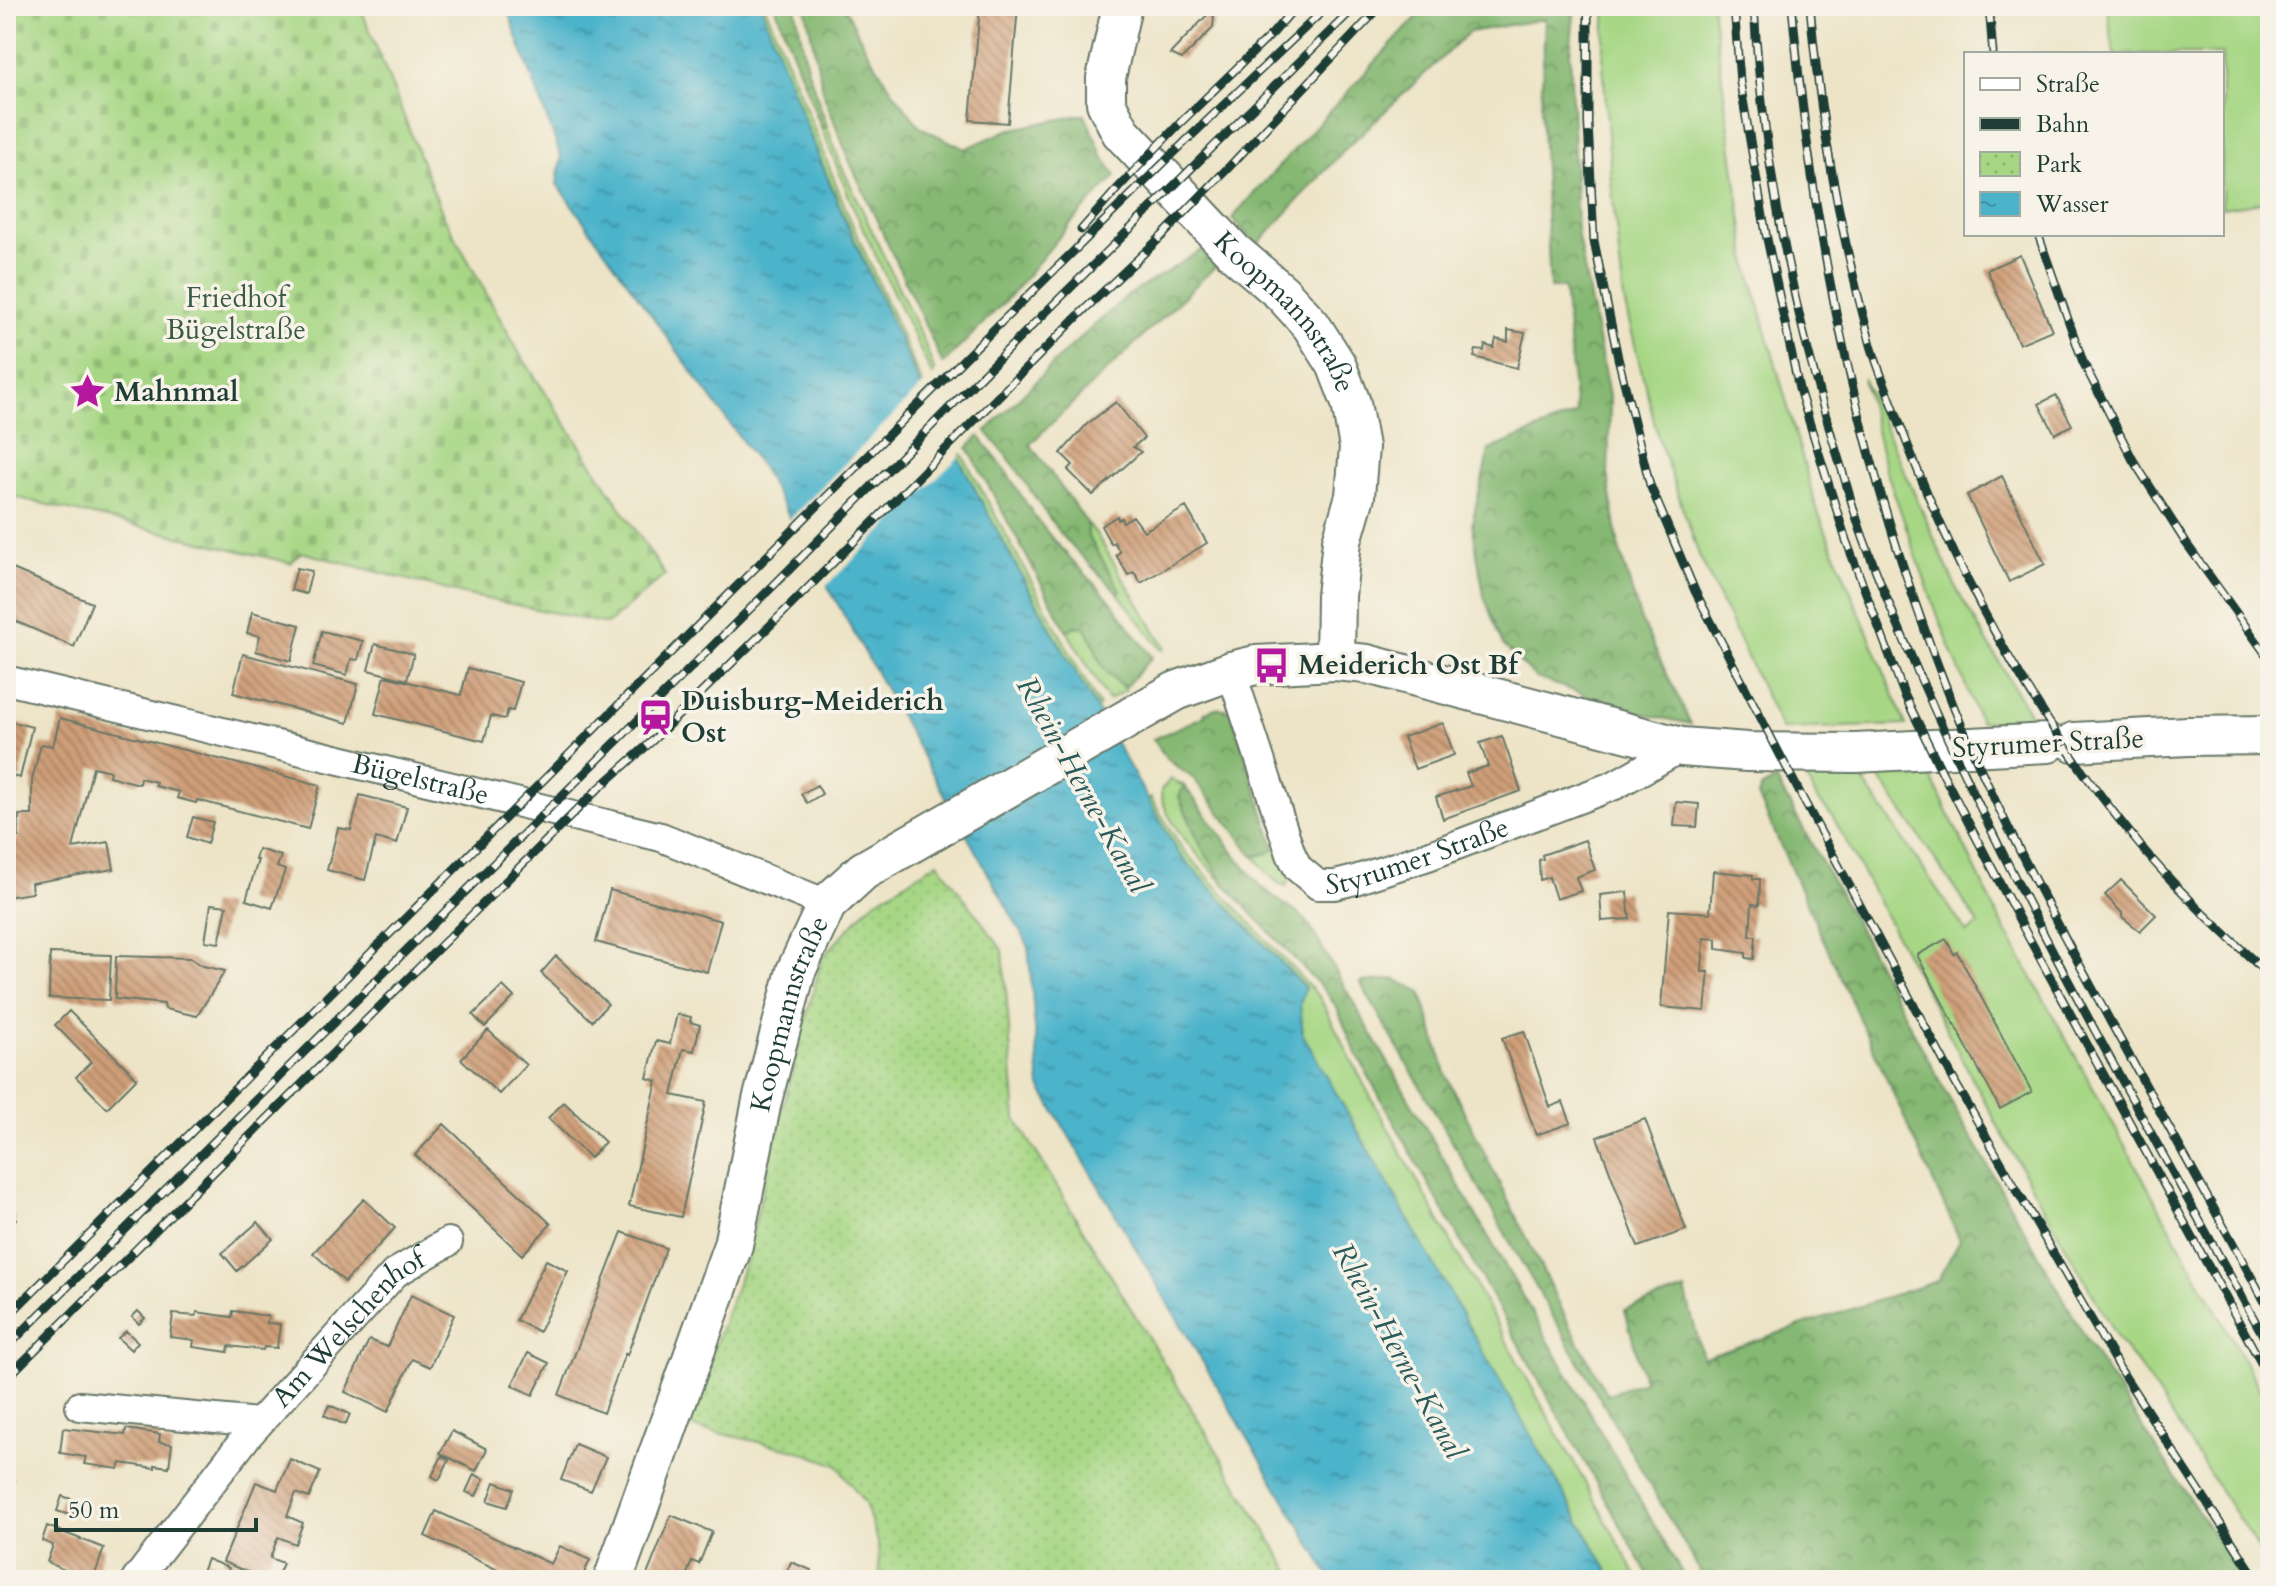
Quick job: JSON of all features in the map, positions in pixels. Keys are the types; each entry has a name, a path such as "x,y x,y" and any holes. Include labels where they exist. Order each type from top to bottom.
{"street":[{"name":"Koopmannstraße","path":"613,1580 731,1254 762,1101 796,971 827,904 863,871 1176,691 1256,665 1351,663 1336,596 1342,541 1355,496 1359,447 1351,403 1336,364 1311,325 1282,293 1234,252 1121,132 1106,103 1106,78 1122,6"},
{"name":"Styrumer Straße","path":"1351,663 1682,747 1747,752 1856,753 2188,736 2270,735"},
{"name":"Styrumer Straße","path":"1231,671 1291,854 1298,868 1318,885 1335,885 1428,856 1615,785 1682,747"},
{"name":"Bügelstraße","path":"6,680 661,837 827,904"},
{"name":"Am Welschenhof","path":"136,1580 258,1423 395,1273 448,1242"},
{"name":"Am Welschenhof","path":"80,1406 258,1423"}],"green space":[{"name":"Friedhof Bügelstraße","path":"6,6 360,6 443,215 518,351 665,575 607,624 463,594 301,552 291,563 6,495"},
{"path":"761,6 765,6 848,214 923,385 921,387 837,198"},
{"path":"775,6 795,6 807,67 827,126 824,128 821,127"},
{"path":"805,6 844,6 866,49 920,127 965,149 1008,130 1085,114 1103,157 1116,176 1069,225 1011,295 943,364 850,162 824,95"},
{"path":"1427,6 1575,6 1570,53 1577,232 1610,401 1608,476 1619,548 1640,618 1691,724 1638,713 1536,678 1502,644 1484,596 1472,523 1489,450 1576,414 1564,288 1550,288 1541,108 1545,19 1469,32 1345,149 1257,245 1232,219"},
{"path":"1606,6 1712,6 1748,266 1817,510 1906,725 1781,729 1699,555 1658,437 1624,301 1603,62"},
{"path":"2107,6 2270,6 2270,201 2224,208 2224,52 2114,52"},
{"path":"827,126 842,167 924,342 935,372 932,375 855,211 821,127"},
{"path":"1202,250 1218,264 1030,444 1087,523 1088,536 1121,591 1118,593 1063,537 1014,465 986,431 1067,350 1127,296"},
{"path":"1863,378 1958,592 2032,718 1980,722 1934,606 1885,467"},
{"path":"979,436 1033,514 1109,599 1152,657 1125,687 1104,669 1084,627 1075,626 1067,631 968,448"},
{"path":"962,454 1099,706 1095,708 957,458"},
{"path":"1087,523 1164,645 1164,650 1118,593 1120,591 1088,536"},
{"path":"1075,626 1084,627 1092,636 1113,679 1126,690 1108,700 1067,631"},
{"path":"1215,708 1231,712 1275,847 1269,853 1254,856 1194,779 1167,759 1153,739 1205,716 1204,713"},
{"path":"1926,767 1999,918 2270,1408 2270,1567 2141,1368 2120,1343 2005,1139 1833,817 1817,799 1805,775 1858,773 1967,933 1979,924 1875,771"},
{"path":"1171,779 1184,786 1179,797 1202,848 1226,886 1186,841 1168,814 1161,790"},
{"path":"1776,780 1945,1091 2099,1361 2243,1580 1705,1580 1360,982 1395,979 1421,992 1447,1077 1607,1395 1644,1381 1625,1310 1685,1290 1703,1358 1937,1281 1960,1240 1758,796 1762,787"},
{"path":"1184,786 1261,886 1306,920 1686,1580 1651,1580 1377,1092 1338,1010 1327,993 1226,886 1202,848 1179,797"},
{"path":"1151,798 1183,850 1320,998 1369,1094 1639,1580 1613,1580 1303,1035 1300,1004 1305,987 1179,854 1148,800"},
{"path":"1275,847 1290,878 1286,886 1272,878 1254,856"},
{"path":"938,862 1003,951 1016,1119 1295,1580 880,1580 878,1542 865,1503 837,1465 796,1450 686,1426 748,1253 822,958 871,904"}],"water":[{"name":"Rhein-Herne-Kanal","path":"506,6 761,6 844,218 921,387 1025,583 1179,854 1305,988 1300,1004 1303,1035 1613,1580 1332,1580 1040,1087 1028,945 763,470 557,184 561,157"}],"pier":[{"path":"924,384 960,456 824,588 787,522"}],"building":[{"path":"980,6 1018,6 1008,123 970,120"},
{"path":"1209,13 1214,16 1213,28 1182,59 1170,54"},
{"path":"2020,255 2052,330 2019,344 1987,270"},
{"path":"1508,330 1525,333 1517,368 1474,357 1476,350 1484,351 1485,345 1494,348 1496,339 1508,342"},
{"path":"2056,395 2072,425 2055,434 2039,404"},
{"path":"1116,402 1144,438 1133,447 1141,452 1093,495 1068,470 1073,465 1061,453 1087,424"},
{"path":"2002,476 2045,564 2009,582 1967,495"},
{"path":"1186,507 1207,543 1141,583 1134,572 1128,575 1116,555 1120,552 1114,542 1111,544 1101,526 1117,516 1123,522 1133,516 1144,531"},
{"path":"6,566 92,603 74,647 6,617"},
{"path":"297,568 312,571 306,594 291,590"},
{"path":"252,612 300,625 291,661 256,651 260,636 247,633"},
{"path":"322,631 363,641 358,660 351,659 347,675 313,666"},
{"path":"375,644 414,654 407,680 368,670"},
{"path":"243,654 358,684 348,723 233,693"},
{"path":"468,668 521,682 513,711 508,710 505,719 491,716 484,741 375,714 385,676 461,695"},
{"path":"60,718 320,785 308,829 197,800 196,803 177,798 179,792 155,786 156,782 140,778 139,784 109,776 110,771 93,767 73,848 109,842 114,869 31,883 32,893 6,897 6,839 19,837 19,815 32,815 32,780 41,744 53,746"},
{"path":"6,720 32,727 20,778 9,775 7,782"},
{"path":"1443,723 1454,755 1415,769 1403,737"},
{"path":"1502,736 1521,791 1443,819 1436,797 1471,786 1466,773 1488,766 1480,743"},
{"path":"817,785 822,794 807,803 801,794"},
{"path":"360,795 407,807 397,844 376,838 365,880 327,870 338,828 351,830"},
{"path":"1676,802 1699,804 1697,827 1674,826"},
{"path":"193,817 213,822 207,844 187,837"},
{"path":"1585,840 1595,870 1576,877 1581,891 1556,899 1549,877 1540,880 1539,860 1543,859 1542,855"},
{"path":"258,849 281,856 277,867 285,870 272,908 246,900 258,860 255,860"},
{"path":"1713,871 1753,875 1753,879 1760,879 1759,905 1752,904 1750,936 1756,936 1754,959 1746,958 1746,953 1717,949 1717,939 1704,938 1702,972 1709,972 1705,1011 1661,1007 1669,910 1710,913"},
{"path":"2121,880 2156,915 2140,931 2122,917 2122,913 2105,895"},
{"path":"610,890 721,921 707,972 596,942"},
{"path":"1627,892 1630,919 1602,921 1600,895"},
{"path":"211,904 227,906 219,943 205,941"},
{"path":"1946,939 1954,954 1957,952 2032,1092 2000,1109 1917,955"},
{"path":"50,953 111,955 109,1000 49,998"},
{"path":"116,956 190,958 203,966 225,971 197,1016 165,1009 164,1004 115,999"},
{"path":"556,956 608,1004 592,1021 541,973"},
{"path":"503,986 514,997 485,1027 473,1015"},
{"path":"69,1011 137,1078 107,1108 76,1077 91,1062 55,1025"},
{"path":"677,1014 691,1017 690,1022 700,1025 694,1051 683,1049 672,1095 706,1102 681,1217 629,1206 657,1081 647,1078 656,1041 670,1044"},
{"path":"488,1030 526,1065 499,1094 461,1059"},
{"path":"1524,1031 1550,1107 1563,1102 1571,1123 1536,1135 1502,1038"},
{"path":"564,1102 605,1142 590,1158 548,1118"},
{"path":"1645,1119 1686,1230 1638,1247 1597,1137"},
{"path":"444,1124 551,1224 522,1255 415,1155"},
{"path":"364,1199 395,1228 345,1282 313,1253"},
{"path":"6,1209 16,1219 6,1230"},
{"path":"258,1222 273,1239 237,1271 222,1253"},
{"path":"622,1232 666,1248 603,1413 559,1395"},
{"path":"546,1260 568,1271 539,1332 516,1320"},
{"path":"411,1295 454,1315 430,1367 412,1359 388,1412 345,1392 369,1340 387,1347"},
{"path":"138,1311 145,1318 139,1324 132,1317"},
{"path":"233,1311 268,1316 267,1323 280,1324 277,1348 264,1347 263,1350 229,1346 228,1352 193,1347 194,1340 170,1337 173,1314 196,1316 197,1312 232,1317"},
{"path":"126,1331 138,1342 131,1350 118,1338"},
{"path":"528,1353 549,1363 533,1395 512,1385"},
{"path":"329,1405 350,1414 345,1425 324,1415"},
{"path":"63,1428 125,1435 126,1429 160,1434 159,1442 172,1444 169,1467 121,1463 119,1469 84,1464 86,1457 60,1453"},
{"path":"452,1431 487,1449 476,1471 440,1453"},
{"path":"575,1444 606,1457 591,1491 561,1480"},
{"path":"442,1456 449,1460 439,1480 432,1476"},
{"path":"290,1459 320,1472 309,1498 296,1493 287,1516 303,1523 295,1544 278,1537 270,1558 283,1563 276,1580 267,1580 223,1562 256,1482 277,1490"},
{"path":"6,1470 14,1479 6,1487"},
{"path":"474,1474 484,1479 476,1496 466,1492"},
{"path":"495,1482 514,1489 507,1507 488,1501"},
{"path":"62,1496 77,1501 73,1516 57,1511"},
{"path":"436,1511 551,1564 560,1546 590,1560 581,1580 520,1580 425,1536"},
{"path":"671,1515 712,1532 699,1564 692,1561 686,1577 693,1580 645,1580"},
{"path":"47,1526 104,1548 93,1580 76,1580 78,1576 47,1562 53,1545 42,1541"},
{"path":"207,1559 229,1568 225,1580 199,1580"},
{"path":"791,1562 811,1570 807,1580 783,1580"},
{"path":"498,1572 516,1580 494,1580"}],"railway":[{"path":"1081,230 1180,123 1273,33 1296,6"},
{"path":"6,1318 977,346 1328,6"},
{"path":"6,1348 1356,6"},
{"path":"6,1379 597,790 651,742 791,605 1086,308 1162,236 1381,6"},
{"path":"1588,6 1588,123 1594,241 1618,358 1650,485 1695,591 1956,1084 2118,1366 2257,1580"},
{"path":"1734,6 1740,82 1766,234 1799,389 1846,540 1904,694 2024,929 2270,1379"},
{"path":"1754,6 1764,120 1782,234 1807,347 1864,540 1906,645 2001,850 2106,1051 2270,1348"},
{"path":"1792,6 1813,181 1845,355 1890,525 1917,609 1965,734 2024,859 2270,1311"},
{"path":"1810,6 1819,91 1833,177 1860,303 1880,373 1944,531 1998,638 2062,741 2097,790 2166,874 2270,976"},
{"path":"1989,6 1993,52"},
{"path":"2039,236 2083,362 2133,460 2186,543 2270,660"}],"place":[{"name":"Mahnmal","path":"88,392"},
{"name":"Meiderich Ost Bf","path":"1272,665"},
{"name":"Duisburg-Meiderich Ost","path":"655,717"}]}
